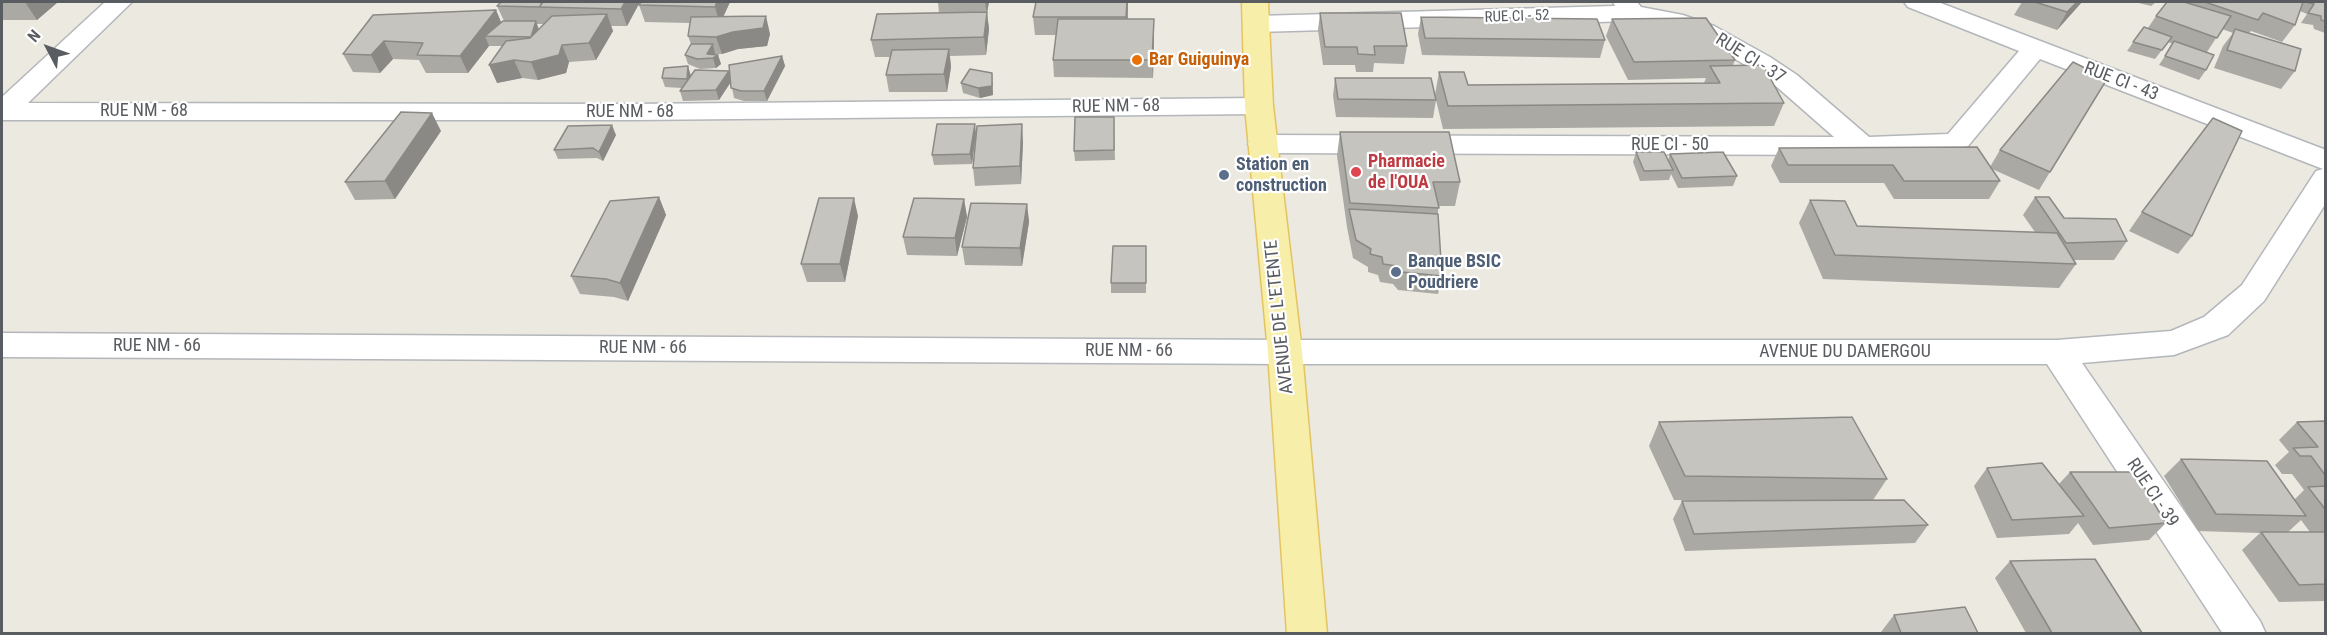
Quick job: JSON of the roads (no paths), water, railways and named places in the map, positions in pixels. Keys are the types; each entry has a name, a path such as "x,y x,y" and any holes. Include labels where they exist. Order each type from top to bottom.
{"main road":[{"name":"AVENUE DE L'ETENTE","path":"1256,13 1262,144 1285,352 1307,633"}],"street":[{"path":"2,111 119,2"},
{"name":"RUE CI - 43","path":"1917,2 2325,161"},
{"name":"RUE CI - 52","path":"1256,13 1629,8"},
{"name":"RUE CI - 37","path":"1629,8 1705,31 1744,53 1787,81 1862,146"},
{"name":"RUE CI - 50","path":"1262,144 1862,146 1944,144 1958,140 1970,128 2034,49"},
{"name":"RUE NM - 68","path":"2,111 633,112 1259,106"},
{"name":"AVENUE DU DAMERGOU","path":"1285,352 2057,352 2174,344 2216,326 2253,293 2325,178"},
{"name":"RUE NM - 66","path":"2,345 1285,352"},
{"name":"RUE CI - 39","path":"2057,352 2246,633"}],"place":[{"name":"Bar Guiguinya","path":"1137,60"},
{"name":"Pharmacie de l'OUA","path":"1356,172"},
{"name":"Station en construction","path":"1224,175"},
{"name":"Banque BSIC Poudriere","path":"1396,272"}]}
